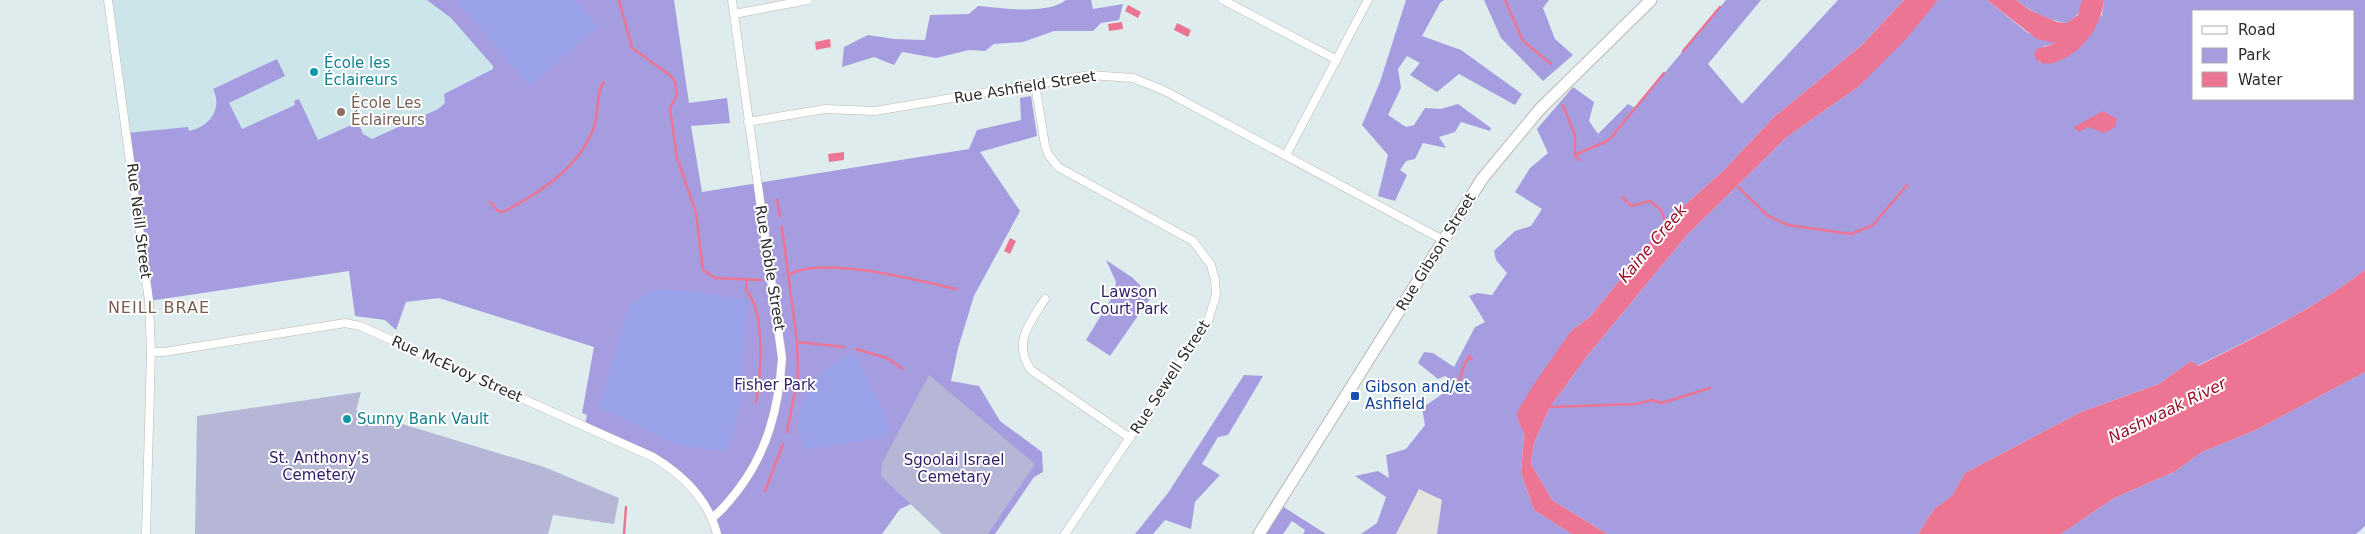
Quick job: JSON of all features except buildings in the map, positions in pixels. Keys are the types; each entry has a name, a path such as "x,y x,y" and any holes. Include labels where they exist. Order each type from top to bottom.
{"main road":[{"name":"Rue Gibson Street","path":"1259,534 1482,179 1522,129 1567,81 1651,0"}],"street":[{"name":"Rue Neill Street","path":"108,0 149,301 151,352 146,534"},
{"name":"Rue Noble Street","path":"712,518 721,512 756,463 770,432 781,375 780,338 732,0"},
{"path":"734,14 808,0"},
{"path":"1223,0 1337,60"},
{"path":"1286,156 1368,0"},
{"name":"Rue Ashfield Street","path":"748,122 825,109 875,111 1090,75 1133,78 1165,90 1443,240"},
{"name":"Rue Sewell Street","path":"1035,84 1045,145 1048,154 1058,167 1193,241 1211,265 1215,280 1216,295 1208,321 1065,534"},
{"path":"1045,299 1024,337 1022,349 1024,360 1031,370 1130,438"},
{"name":"Rue McEvoy Street","path":"151,352 164,352 346,324 360,326 653,457 687,483 712,518 717,534"}],"shaded area":[{"name":"École Les Éclaireurs","path":"108,0 592,0 587,48 141,240"},
{"path":"456,0 575,0 598,26 530,86"},
{"path":"663,289 747,300 740,405 731,443 722,451 678,445 599,408 627,311 642,296"},
{"path":"856,355 890,426 884,437 806,450 799,427 802,403 807,392 813,382 831,365 843,358"},
{"path":"1419,489 1448,501 1444,534 1396,534"}],"green space":[{"name":"Fisher Park","path":"427,0 674,0 689,103 727,98 730,123 691,126 702,192 969,149 977,130 1021,120 1020,98 1031,96 1037,136 980,152 1020,211 974,296 958,348 951,381 979,386 1000,421 1042,452 1043,472 1034,477 995,534 977,534 911,504 900,509 882,534 717,534 706,506 667,465 585,425 587,415 582,413 594,347 439,298 406,302 396,330 385,320 355,316 349,271 149,301 127,133 188,127 189,131 203,126 215,110 216,96 213,89 277,59 285,76 229,103 242,129 295,105 294,101 299,99 318,140 358,122 363,134 372,139 438,109 445,103 444,94 493,69 493,66 451,18"},
{"path":"1066,0 1091,0 1093,9 1123,4 1119,20 1101,23 1093,31 1054,31 1023,42 994,44 985,51 969,50 936,58 902,52 894,65 874,57 842,67 844,47 868,35 894,39 925,40 930,15 969,14 978,6 1011,9 1048,8"},
{"path":"1406,0 1444,0 1440,3 1422,36 1461,50 1522,94 1515,105 1459,74 1437,92 1410,75 1420,63 1407,56 1398,69 1401,88 1388,115 1406,127 1414,125 1425,108 1441,109 1458,104 1491,128 1490,131 1461,122 1455,132 1439,137 1446,148 1423,143 1415,159 1406,161 1400,170 1407,175 1395,201 1378,196 1388,155 1362,125 1380,82"},
{"path":"1484,0 1549,0 1543,8 1555,39 1573,55 1543,81 1501,38"},
{"path":"1726,0 1761,0 1708,64 1742,104 1838,0 1904,0 1862,45 1774,117 1722,172 1670,218 1590,317 1571,331 1518,421 1524,432 1521,473 1534,510 1572,534 1437,534 1442,500 1419,489 1396,534 1361,534 1377,523 1386,497 1355,476 1378,471 1389,478 1386,455 1406,449 1425,425 1422,408 1451,388 1450,379 1445,376 1438,379 1418,363 1424,352 1433,353 1454,367 1475,327 1485,322 1469,296 1477,293 1492,295 1507,273 1496,260 1494,251 1515,231 1531,226 1542,209 1515,192 1530,168 1548,153 1537,129 1573,87 1594,102 1589,121 1598,134 1628,104 1635,108"},
{"path":"1938,0 1987,0 2028,33 2057,43 2044,46 2034,55 2040,63 2102,15 2104,0 2365,0 2365,270 2346,284 2284,322 2197,366 2191,361 2159,384 2081,412 1965,473 1952,497 1934,509 1918,534 1607,534 1552,500 1531,464 1534,443 1550,407 1588,355 1687,235 1787,137 1858,87"},
{"path":"2016,0 2082,0 2078,13 2067,23 2040,15"},
{"name":"Lawson Court Park","path":"1106,260 1133,278 1151,297 1110,356 1086,340 1114,294 1116,282"},
{"path":"2365,372 2365,526 2356,534 2061,534 2114,498 2174,472 2202,452 2256,430"},
{"name":"Sgoolai Israel Cemetary","path":"929,375 1035,464 988,534 942,534 881,476 882,463"},
{"path":"1244,375 1263,376 1228,435 1218,437 1202,464 1220,475 1195,502 1191,529 1165,520 1153,534 1135,534 1168,493"},
{"name":"St. Anthony’s Cemetery","path":"361,392 356,410 544,467 619,498 614,524 553,515 548,534 195,534 197,416"},
{"path":"1282,506 1326,534 1303,534 1305,530 1292,521 1283,534 1265,534"}],"water":[{"name":"Kaine Creek","path":"1904,0 1938,0 1907,38 1858,87 1787,137 1687,235 1588,355 1550,407 1534,443 1531,464 1552,500 1607,534 1572,534 1534,510 1521,473 1524,433 1518,421 1517,412 1571,331 1590,317 1670,218 1722,172 1774,117 1862,45"},
{"path":"1987,0 2016,0 2030,10 2057,22 2067,23 2078,15 2082,0 2104,0 2102,12 2095,28 2081,47 2059,61 2044,64 2038,61 2034,55 2037,49 2056,43 2037,39"},
{"path":"1128,5 1141,12 1138,18 1125,11"},
{"path":"1122,22 1123,29 1109,31 1108,24"},
{"path":"1177,23 1191,30 1188,37 1174,30"},
{"path":"830,39 831,47 816,50 815,42"},
{"path":"2103,111 2117,119 2115,127 2105,133 2088,127 2079,132 2074,127"},
{"path":"844,152 844,160 829,162 828,154"},
{"path":"1010,238 1016,241 1010,254 1004,251"},
{"name":"Nashwaak River","path":"2365,270 2365,372 2256,430 2202,452 2174,472 2114,498 2061,534 1918,534 1934,509 1952,496 1965,473 2081,412 2159,384 2191,361 2198,366 2305,310"}],"waterway":[{"path":"619,0 632,48 671,76 675,82 677,95 670,108 677,158 696,213 703,270 715,278 761,280"},
{"path":"1505,0 1523,41 1551,64"},
{"path":"1683,51 1720,7"},
{"path":"1575,155 1609,140 1664,73"},
{"path":"490,202 498,211 503,212 544,188 568,167 579,155 594,127 600,90 604,82"},
{"path":"1563,105 1575,135 1575,155 1579,160"},
{"path":"1738,187 1768,216 1788,225 1851,234 1873,225 1907,185"},
{"name":"Kaine Creek","path":"1622,197 1631,206 1650,201 1661,210 1666,223"},
{"path":"777,200 780,216"},
{"path":"782,227 797,342 798,376 787,432"},
{"path":"788,275 803,269 823,267 846,268 895,275 956,289"},
{"path":"747,279 746,290 757,313 759,328 760,360 756,402"},
{"path":"797,342 844,347"},
{"path":"856,349 887,358 903,369"},
{"path":"1459,382 1465,363 1470,356 1472,360"},
{"path":"1550,407 1636,404 1652,400 1662,403 1710,388"},
{"path":"765,491 783,444"},
{"path":"624,534 626,507"}],"place":[{"name":"École les Éclaireurs","path":"314,72"},
{"name":"École Les Éclaireurs","path":"341,112"},
{"name":"Gibson and/et Ashfield","path":"1355,396"},
{"name":"Sunny Bank Vault","path":"347,419"}],"district":[{"name":"NEILL BRAE","path":"159,307"}]}
